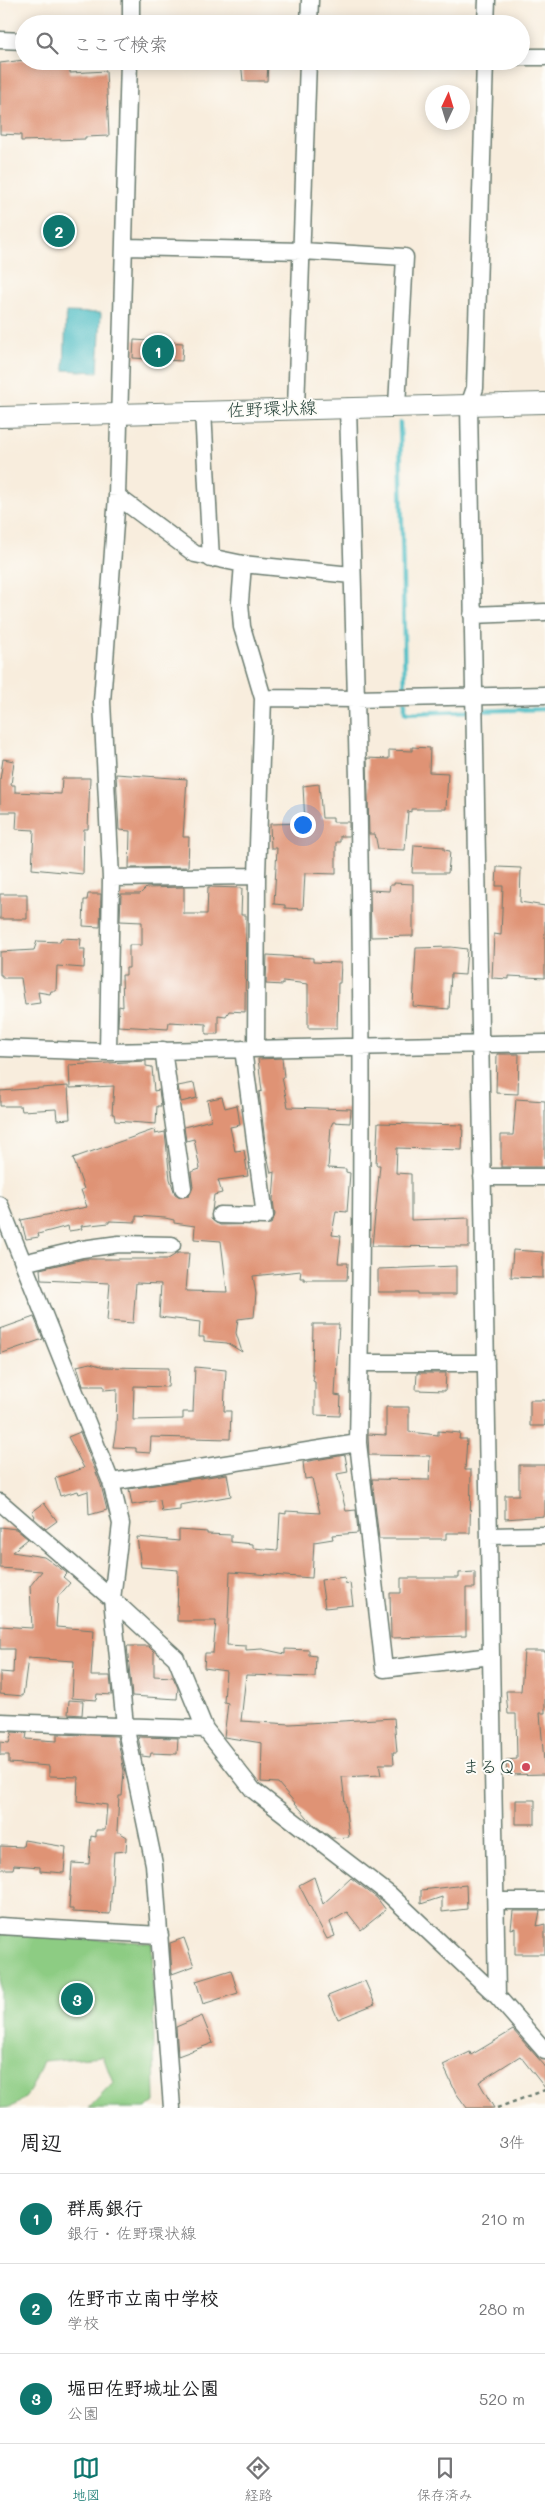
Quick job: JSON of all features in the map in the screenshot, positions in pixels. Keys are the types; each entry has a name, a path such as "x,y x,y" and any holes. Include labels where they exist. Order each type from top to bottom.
{"main road":[{"name":"佐野環状線","path":"0,417 545,403"}],"street":[{"path":"131,15 132,0"},
{"path":"309,15 310,0"},
{"path":"486,0 486,15"},
{"path":"0,40 15,41"},
{"path":"530,57 545,58"},
{"path":"108,1052 111,878 102,702 117,496 130,70"},
{"path":"296,408 308,70"},
{"path":"485,70 475,388 468,405 497,1901 497,1996"},
{"path":"126,246 302,251 405,257 397,406"},
{"path":"348,407 351,575 356,699 361,1046 358,1443 384,1670 491,1656"},
{"path":"203,411 211,559"},
{"path":"117,496 195,554 211,559 243,564 351,575"},
{"path":"220,1215 265,1216 250,1049 263,698 242,627 240,602 243,564"},
{"path":"472,614 545,612"},
{"path":"263,698 356,699 545,695"},
{"path":"111,878 257,876"},
{"path":"0,1048 108,1052 545,1043"},
{"path":"163,1050 183,1188"},
{"path":"482,1177 545,1177"},
{"path":"0,1205 111,1482 121,1524 112,1599 125,1725 154,1864 172,2108"},
{"path":"23,1263 82,1249 119,1244 172,1245"},
{"path":"360,1363 486,1363"},
{"path":"111,1482 358,1443"},
{"path":"2,1508 112,1599 176,1658 205,1729 253,1790 390,1895 497,1996 545,2051"},
{"path":"490,1536 545,1536"},
{"path":"0,1722 205,1729"},
{"path":"497,1901 545,1901"},
{"path":"0,1926 160,1935"}],"path":[{"path":"497,2108 545,2090"}],"green space":[{"path":"0,1932 152,1943 155,2103 145,2108 89,2108 113,2083 103,2056 43,2061 33,2085 24,2099 10,2107 0,2108"}],"water":[{"path":"66,312 101,313 98,372 64,370"}],"building":[{"path":"15,61 15,70 70,70 70,73 106,71 109,136 85,137 85,139 21,141 21,135 0,134 0,63"},
{"path":"242,70 268,70 267,81 243,81"},
{"path":"134,340 183,343 182,361 133,358"},
{"path":"412,747 430,748 429,772 448,773 446,809 411,809 411,812 408,811 405,850 378,849 375,834 369,834 367,758 389,759 389,750 412,751"},
{"path":"3,759 14,761 11,785 15,785 15,792 61,794 62,778 90,778 88,829 84,829 83,874 32,869 34,830 16,829 17,812 0,812 0,780"},
{"path":"116,774 187,779 183,837 189,837 188,867 129,868 130,831 119,830"},
{"path":"319,784 322,818 333,818 333,822 349,822 349,836 340,836 340,842 336,842 336,874 305,873 303,909 285,908 285,905 274,904 277,848 271,848 270,824 305,823 303,786"},
{"path":"414,845 444,847 444,850 450,851 448,873 412,873"},
{"path":"497,867 521,868 520,902 545,906 545,978 509,976 509,979 492,978 494,934 501,935 503,886 496,886"},
{"path":"394,883 413,884 413,936 371,937 370,890 389,891 390,885 394,885"},
{"path":"184,887 184,914 207,914 208,887 242,888 241,915 246,915 245,1012 229,1011 226,1016 218,1015 218,1034 206,1034 206,1024 169,1022 168,1029 118,1026 119,1006 123,1007 122,975 126,975 126,968 129,968 129,945 142,945 142,922 120,921 121,894 140,894 146,888"},
{"path":"0,894 27,894 27,919 0,919"},
{"path":"88,894 101,894 100,927 83,926 84,900 87,900"},
{"path":"61,938 81,939 80,949 85,949 84,968 57,966 56,991 51,991 50,994 38,992 40,1003 25,1005 21,978 2,978 2,975 0,975 0,952 34,950 37,941 60,942"},
{"path":"451,947 467,949 465,975 451,974 449,1009 413,1006 416,948"},
{"path":"267,955 313,958 313,962 341,963 340,983 338,983 337,1028 308,1028 308,984 283,981 283,985 266,984"},
{"path":"497,1054 519,1054 518,1094 496,1093"},
{"path":"282,1058 284,1077 282,1077 288,1107 351,1109 350,1123 333,1122 331,1126 328,1168 346,1169 346,1172 350,1173 347,1212 336,1211 332,1235 341,1236 338,1263 348,1263 347,1280 304,1280 304,1278 300,1278 301,1271 253,1276 256,1294 254,1317 238,1319 236,1333 242,1352 227,1343 204,1341 204,1337 199,1337 200,1322 159,1317 161,1284 136,1283 133,1323 107,1321 110,1283 41,1280 40,1269 84,1259 168,1259 178,1253 189,1253 186,1291 227,1292 221,1241 194,1239 195,1226 174,1223 174,1220 165,1218 136,1216 136,1222 109,1221 109,1223 81,1226 82,1229 69,1231 68,1226 38,1234 39,1237 26,1239 21,1220 87,1207 81,1190 84,1189 73,1158 156,1129 155,1134 165,1132 170,1179 175,1194 180,1197 189,1196 193,1187 191,1172 200,1169 194,1139 186,1141 184,1127 211,1120 207,1100 222,1097 225,1108 237,1105 240,1125 230,1127 235,1151 244,1150 248,1176 218,1180 222,1193 214,1195 211,1219 220,1225 271,1224 275,1215 273,1200 275,1172 271,1173 266,1150 259,1092 262,1091 258,1059"},
{"path":"146,1061 146,1066 152,1067 154,1091 159,1090 161,1106 157,1106 156,1124 115,1121 114,1114 112,1114 114,1086 70,1088 69,1065"},
{"path":"194,1083 197,1098 181,1102 178,1086"},
{"path":"68,1086 70,1119 57,1120 56,1109 22,1111 21,1106 0,1106 0,1091"},
{"path":"516,1099 545,1101 545,1167 501,1167 501,1135 513,1135"},
{"path":"378,1123 463,1125 462,1150 397,1148 396,1173 411,1174 411,1220 469,1218 469,1247 372,1246 380,1165 376,1165"},
{"path":"513,1250 543,1252 543,1278 511,1277"},
{"path":"456,1266 456,1294 378,1292 378,1269"},
{"path":"34,1317 43,1339 0,1354 0,1329"},
{"path":"313,1324 339,1324 335,1395 341,1396 340,1416 315,1415 315,1382 313,1381 314,1375 312,1375"},
{"path":"90,1363 104,1367 169,1368 168,1387 134,1386 133,1420 183,1419 183,1412 193,1412 195,1367 226,1370 224,1411 231,1411 230,1439 151,1437 150,1453 136,1452 136,1448 113,1447 116,1429 117,1389 104,1390 104,1386 83,1386 77,1366"},
{"path":"417,1373 446,1373 445,1391 416,1390"},
{"path":"530,1400 545,1400 545,1426 530,1426"},
{"path":"386,1407 409,1407 409,1432 438,1435 438,1431 460,1433 459,1439 467,1439 465,1470 471,1470 470,1533 446,1533 446,1539 379,1539 372,1479 429,1480 430,1456 369,1455 368,1434 386,1435"},
{"path":"80,1432 101,1485 107,1510 89,1515 88,1491 79,1494 78,1491 60,1496 55,1478 84,1468 68,1437"},
{"path":"345,1455 348,1472 337,1474 346,1511 356,1510 358,1533 332,1535 333,1539 314,1542 312,1578 230,1572 227,1645 246,1646 246,1650 262,1649 285,1654 285,1649 309,1650 309,1655 316,1656 315,1677 246,1675 241,1721 290,1724 394,1718 397,1752 393,1752 394,1764 379,1764 381,1775 342,1777 349,1837 332,1838 313,1824 278,1783 261,1782 262,1743 224,1737 228,1703 224,1702 226,1671 204,1668 205,1653 213,1653 216,1621 177,1621 178,1570 141,1567 137,1537 179,1541 179,1530 207,1532 207,1534 231,1535 231,1542 253,1544 253,1548 278,1550 280,1513 286,1514 286,1511 320,1513 312,1478 305,1479 303,1462"},
{"path":"519,1465 545,1465 545,1516 505,1519 505,1495 519,1495"},
{"path":"227,1474 231,1496 180,1505 180,1510 162,1512 160,1500 132,1505 129,1489"},
{"path":"44,1503 57,1521 46,1529 34,1518 35,1516 32,1512"},
{"path":"0,1527 16,1529 28,1539 12,1552 44,1557 67,1573 63,1577 70,1583 58,1597 56,1627 94,1630 91,1676 110,1676 112,1695 97,1694 96,1700 72,1698 74,1661 28,1658 23,1696 0,1694 0,1672 13,1673 14,1649 0,1649 0,1626 32,1628 30,1586 42,1571 0,1568"},
{"path":"475,1572 475,1588 466,1588 466,1636 391,1638 390,1593 401,1593 401,1578 459,1578 459,1573"},
{"path":"345,1577 346,1584 350,1583 353,1605 325,1608 321,1580"},
{"path":"127,1646 148,1646 154,1652 154,1676 173,1677 178,1688 177,1699 132,1696"},
{"path":"524,1651 545,1651 545,1713 540,1713 545,1774 507,1775 506,1760 517,1759 516,1714 508,1714 506,1691 521,1691"},
{"path":"69,1700 83,1701 82,1715 68,1714"},
{"path":"12,1732 27,1733 26,1739 57,1741 57,1734 117,1736 124,1771 122,1796 119,1796 117,1831 127,1837 126,1851 114,1852 110,1914 73,1912 73,1909 69,1909 72,1863 89,1864 91,1836 96,1837 96,1830 105,1830 107,1805 77,1801 78,1777 49,1776 49,1766 9,1763 9,1755 0,1755 0,1742 9,1743"},
{"path":"138,1737 178,1738 177,1754 151,1753 150,1757 142,1756"},
{"path":"516,1800 535,1800 535,1824 516,1824"},
{"path":"24,1840 66,1847 64,1873 40,1871 40,1867 14,1865 13,1869 0,1869 0,1846 23,1847"},
{"path":"314,1877 323,1904 351,1878 377,1898 386,1910 361,1930 347,1912 330,1922 335,1936 327,1939 299,1885"},
{"path":"466,1885 467,1909 442,1912 442,1897 421,1904 421,1890"},
{"path":"513,1911 540,1911 537,1926 545,1924 545,1954 515,1954 515,1928 511,1929"},
{"path":"184,1938 194,1966 172,1974 170,1943"},
{"path":"231,1970 238,1993 203,2004 196,1981"},
{"path":"365,1981 375,2004 338,2019 328,1996"},
{"path":"202,2016 213,2043 178,2056 176,2027"},
{"path":"513,2030 545,2066 545,2088 520,2056 479,2082 494,2108 467,2108 456,2093 443,2065 470,2052 471,2055"}],"waterway":[{"path":"400,423 405,694"},
{"path":"405,702 405,713 545,709"}],"place":[{"name":"佐野市立南中学校","path":"59,231"},
{"name":"群馬銀行","path":"158,351"},
{"name":"まるＱ","path":"526,1767"},
{"name":"堀田佐野城址公園","path":"77,1999"}]}
